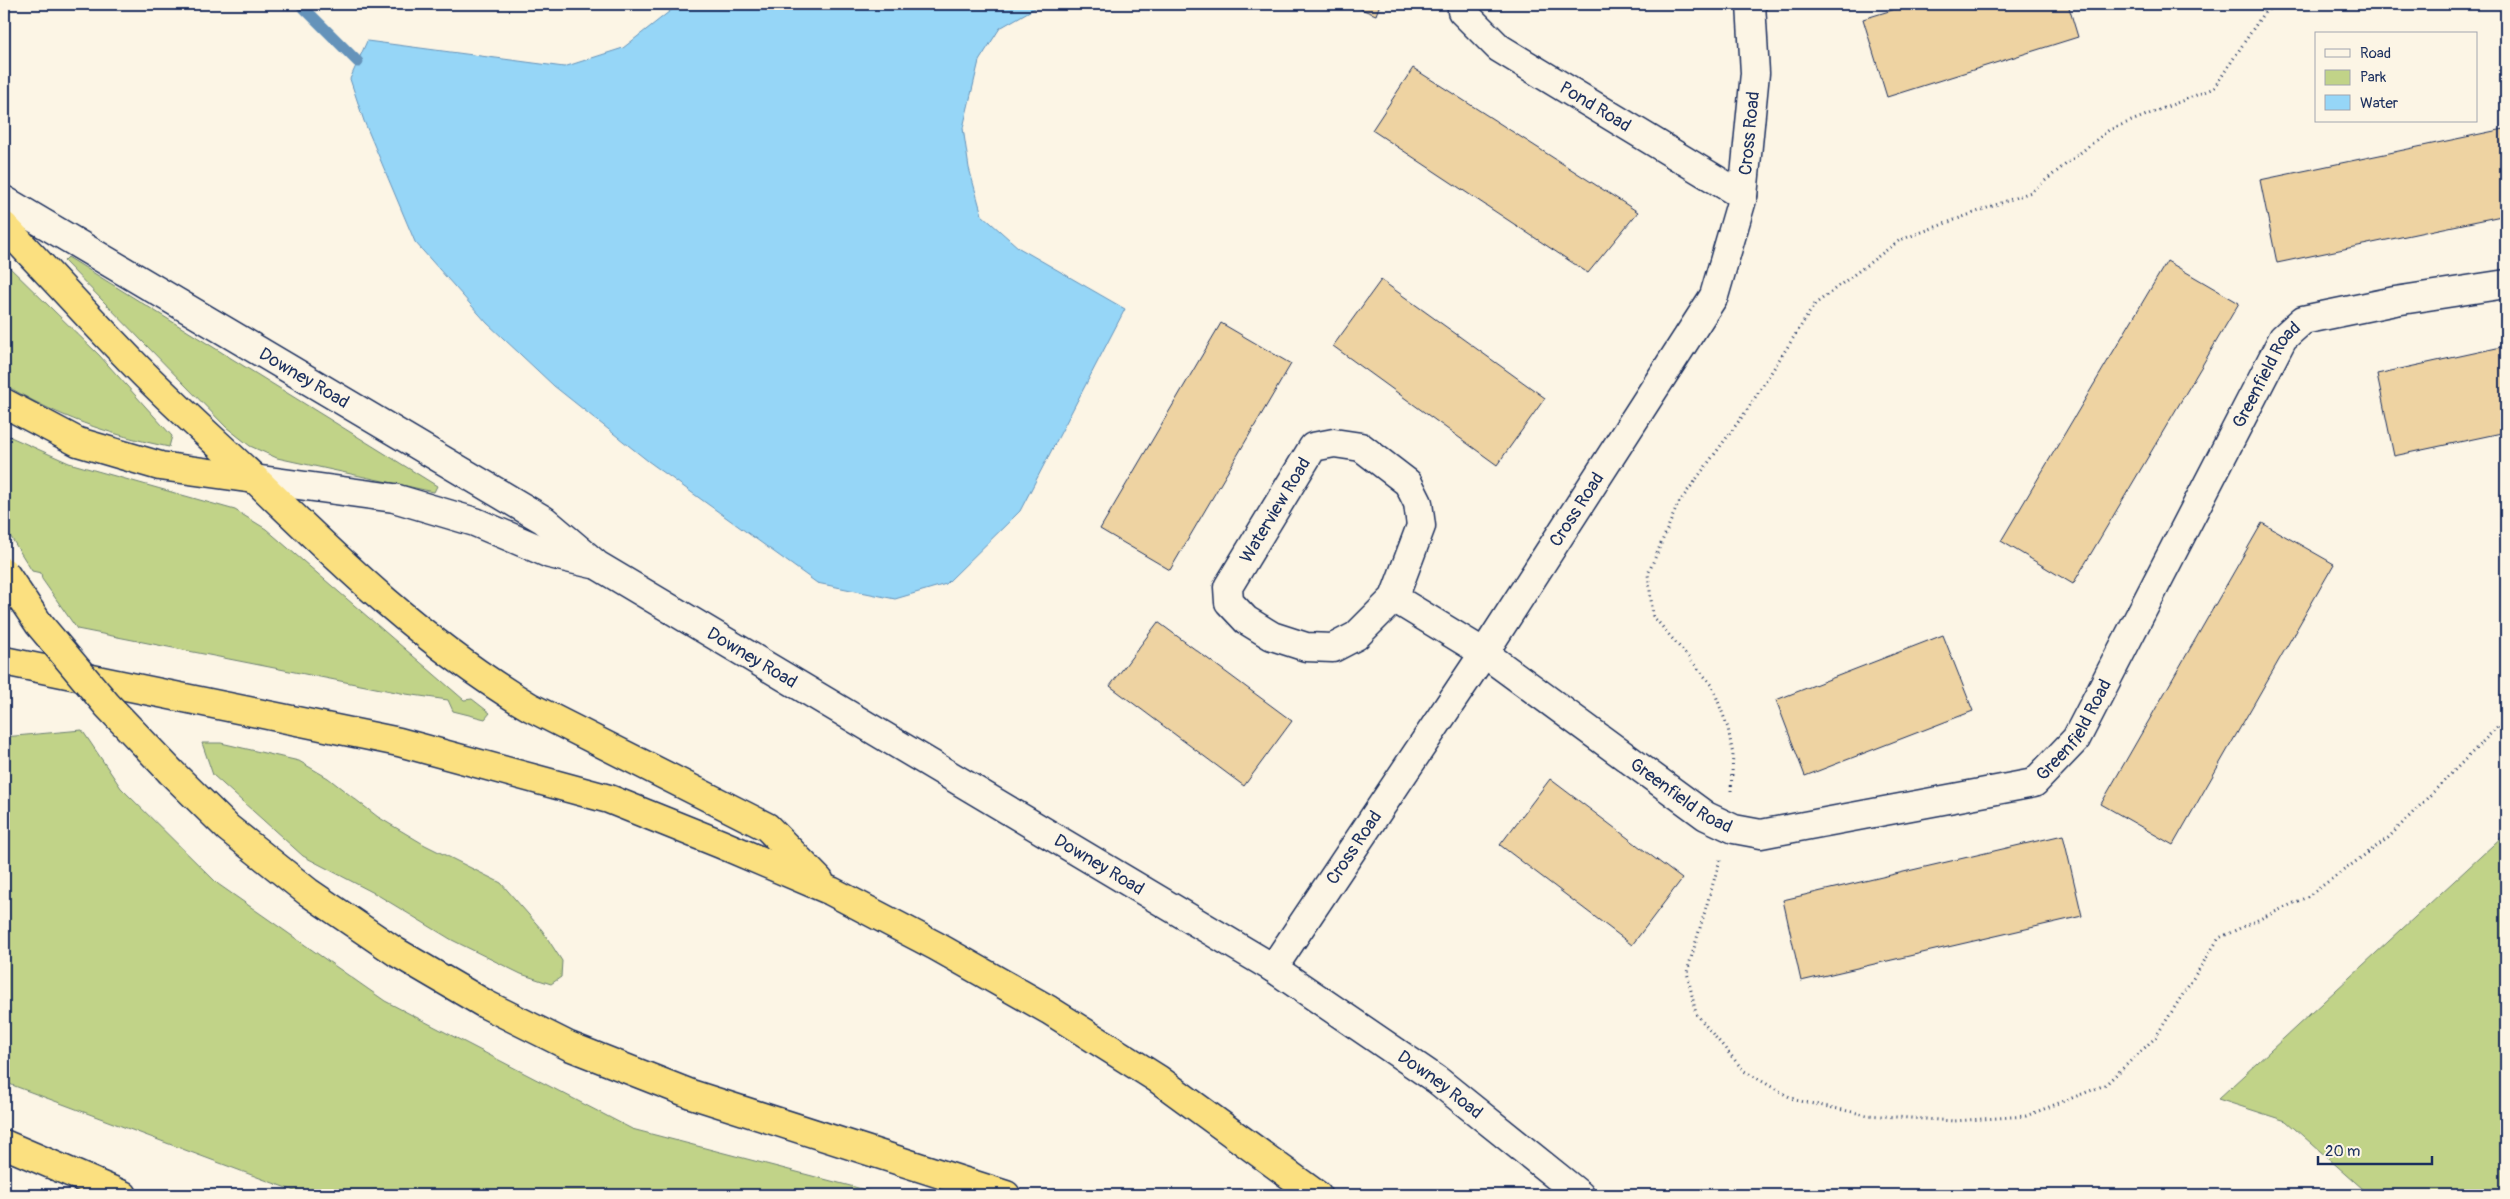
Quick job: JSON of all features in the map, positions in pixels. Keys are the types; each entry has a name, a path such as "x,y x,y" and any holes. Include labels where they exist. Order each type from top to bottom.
{"highway":[{"path":"4,226 136,366 304,528 378,595 492,684 530,707 766,827 831,891"},
{"path":"4,403 78,442 160,466 254,479"},
{"path":"4,572 38,624 107,705 228,828 308,892 396,952 484,1004 569,1046 691,1094 1006,1195"},
{"path":"4,661 399,742 608,799 831,891 936,946 1049,1010 1158,1079 1317,1195"},
{"path":"4,1144 123,1195"}],"street":[{"name":"Pond Road","path":"1462,4 1462,11 1499,48 1743,196"},
{"name":"Cross Road","path":"1273,968 1484,653 1714,296 1743,196 1756,73 1751,4"},
{"name":"Downey Road","path":"4,200 544,520 597,565 1273,968 1437,1080 1580,1195"},
{"name":"Greenfield Road","path":"1484,653 1706,816 1730,827 1761,834 2034,783 2076,739 2284,338 2303,320 2395,301 2506,284"},
{"name":"Waterview Road","path":"1334,443 1361,447 1408,483 1418,503 1421,526 1394,598 1356,636 1333,648 1306,647 1272,636 1246,620 1228,602 1228,587 1313,447 1334,443"},
{"name":"Downey Road","path":"254,479 394,498 475,522 550,554 597,565"},
{"path":"1394,598 1484,653"}],"path":[{"path":"2275,4 2263,14 2214,88 2109,130 2031,192 1900,240 1815,304 1747,410 1678,504 1648,574 1653,616 1712,685 1728,728 1733,755 1730,827 1687,972 1696,1014 1744,1071 1795,1100 1867,1115 1954,1121 2026,1116 2104,1085 2155,1038 2219,938 2307,896 2388,838 2506,718"}],"green space":[{"path":"68,257 437,486 434,492 277,458 250,446 226,427 64,261"},
{"path":"4,262 99,355 172,436 169,447 125,437 63,415 4,384"},
{"path":"4,434 69,463 235,510 266,529 464,700 472,699 490,713 485,719 453,711 448,700 406,694 77,629 42,579 41,573 32,571 4,526"},
{"path":"82,730 121,788 218,884 385,1001 632,1129 885,1195 305,1195 4,1082 4,737"},
{"path":"202,743 221,743 299,761 328,778 378,817 425,845 501,883 542,930 562,961 561,977 551,984 521,974 452,940 376,894 303,856 213,775"},
{"path":"2506,833 2506,1195 2366,1195 2363,1189 2286,1121 2218,1099"}],"water":[{"path":"679,4 1042,4 1000,28 979,61 963,128 969,168 982,215 1019,248 1125,309 1020,511 946,584 895,599 817,583 648,461 554,386 487,323 415,242 364,121 350,79 367,41 564,67 623,48"}],"building":[{"path":"1348,4 1380,4 1376,15"},
{"path":"1912,4 2068,4 2078,37 1887,97 1863,19"},
{"path":"1413,68 1638,212 1588,273 1372,130"},
{"path":"2504,129 2506,140 2506,215 2277,263 2260,180"},
{"path":"2167,261 2239,303 2073,584 2001,541"},
{"path":"1381,280 1545,398 1497,465 1333,346"},
{"path":"1221,323 1291,364 1170,570 1100,529"},
{"path":"2506,346 2506,432 2394,456 2377,374"},
{"path":"2262,523 2334,564 2173,845 2101,804"},
{"path":"1158,622 1292,721 1244,786 1110,686"},
{"path":"1943,635 1973,711 1805,776 1776,700"},
{"path":"1550,779 1682,879 1632,945 1500,845"},
{"path":"2063,835 2082,916 1801,981 1783,900"}],"waterway":[{"path":"300,4 358,62"}]}
